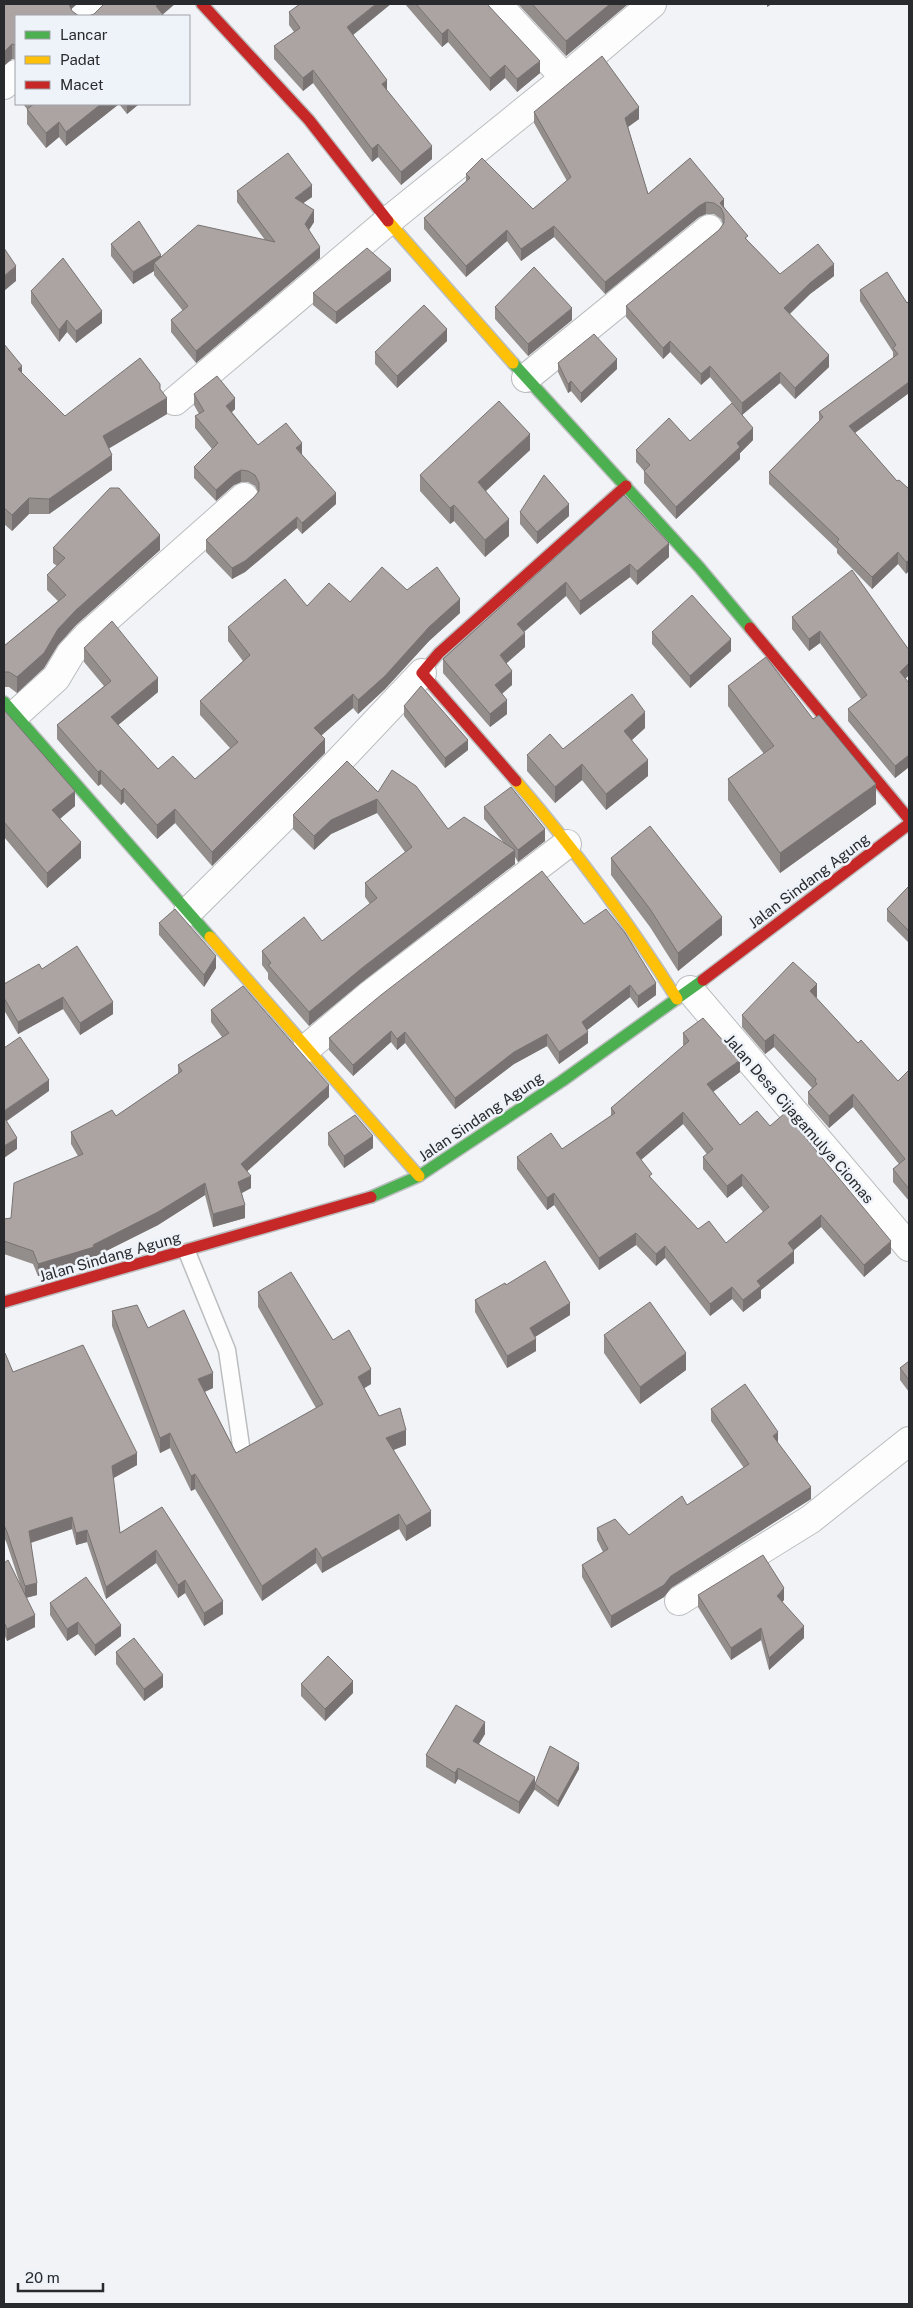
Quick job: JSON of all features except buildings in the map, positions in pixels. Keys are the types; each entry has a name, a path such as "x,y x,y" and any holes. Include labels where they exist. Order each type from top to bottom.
{"street":[{"path":"85,15 99,4"},
{"path":"202,4 309,120 388,221 526,378 699,567 909,819"},
{"path":"497,4 565,78"},
{"path":"175,401 388,221 565,78 652,4"},
{"path":"4,85 15,75"},
{"path":"526,378 709,229"},
{"path":"188,912 320,780 422,673 438,653 626,486"},
{"path":"244,496 87,636 71,653 56,678 9,709 419,1176"},
{"path":"422,673 436,687 567,844 683,995"},
{"name":"Jalan Sindang Agung","path":"4,1302 187,1252 351,1204 392,1190 419,1176 562,1081 683,995 909,824"},
{"path":"307,1048 371,994 567,844"},
{"name":"Jalan Desa Cijagamulya Ciomas","path":"683,995 909,1248"},
{"path":"679,1601 811,1519 909,1441"}],"lane":[{"path":"187,1252 227,1350 242,1446"}],"traffic: fast":[{"path":"513,363 699,567 750,628"},
{"path":"4,702 210,937"},
{"path":"371,1197 419,1176 562,1081 703,980"}],"traffic: slow":[{"path":"388,221 513,363"},
{"path":"516,781 601,887 677,999"},
{"path":"210,937 419,1176"}],"traffic: jam":[{"path":"202,4 309,120 388,221"},
{"path":"516,781 422,673 439,653 626,486"},
{"path":"750,628 909,819"},
{"path":"703,980 909,824"},
{"path":"4,1302 371,1197"}]}
